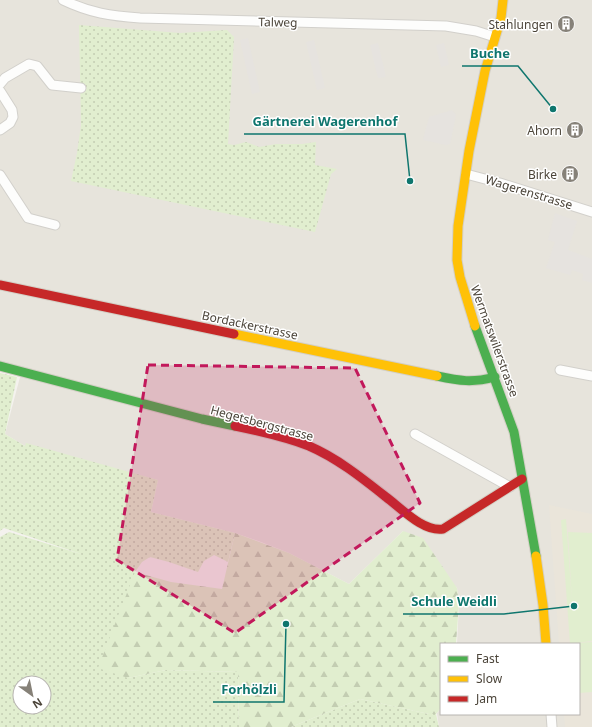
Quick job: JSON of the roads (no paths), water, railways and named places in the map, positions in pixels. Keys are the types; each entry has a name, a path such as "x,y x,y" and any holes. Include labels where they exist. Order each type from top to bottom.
{"street":[{"name":"Talweg","path":"63,0 86,10 108,16 446,26 476,31 495,37"},
{"name":"Wermatswilerstrasse","path":"504,0 501,18 485,70 469,151 458,226 457,260 468,309 495,377 514,432 535,545 543,605 546,643"},
{"path":"0,84 5,78 29,64 37,66 52,85 81,88"},
{"path":"0,91 12,110 13,117 10,123 0,130"},
{"name":"Wagerenstrasse","path":"466,174 500,183 592,212"},
{"path":"0,176 28,218 54,225"},
{"name":"Bordackerstrasse","path":"0,285 462,381 480,381 495,377"},
{"name":"Hegetsbergstrasse","path":"0,366 308,446 340,462 428,529 443,529 522,479"},
{"path":"560,370 592,376"},
{"path":"415,434 510,487"},
{"path":"551,715 552,727"}],"place":[{"name":"Stahlungen","path":"566,24"},
{"name":"Buche","path":"553,109"},
{"name":"Ahorn","path":"575,130"},
{"name":"Birke","path":"570,174"},
{"name":"Gärtnerei Wagerenhof","path":"410,181"},
{"name":"Schule Weidli","path":"574,606"},
{"name":"Forhölzli","path":"286,624"}]}
